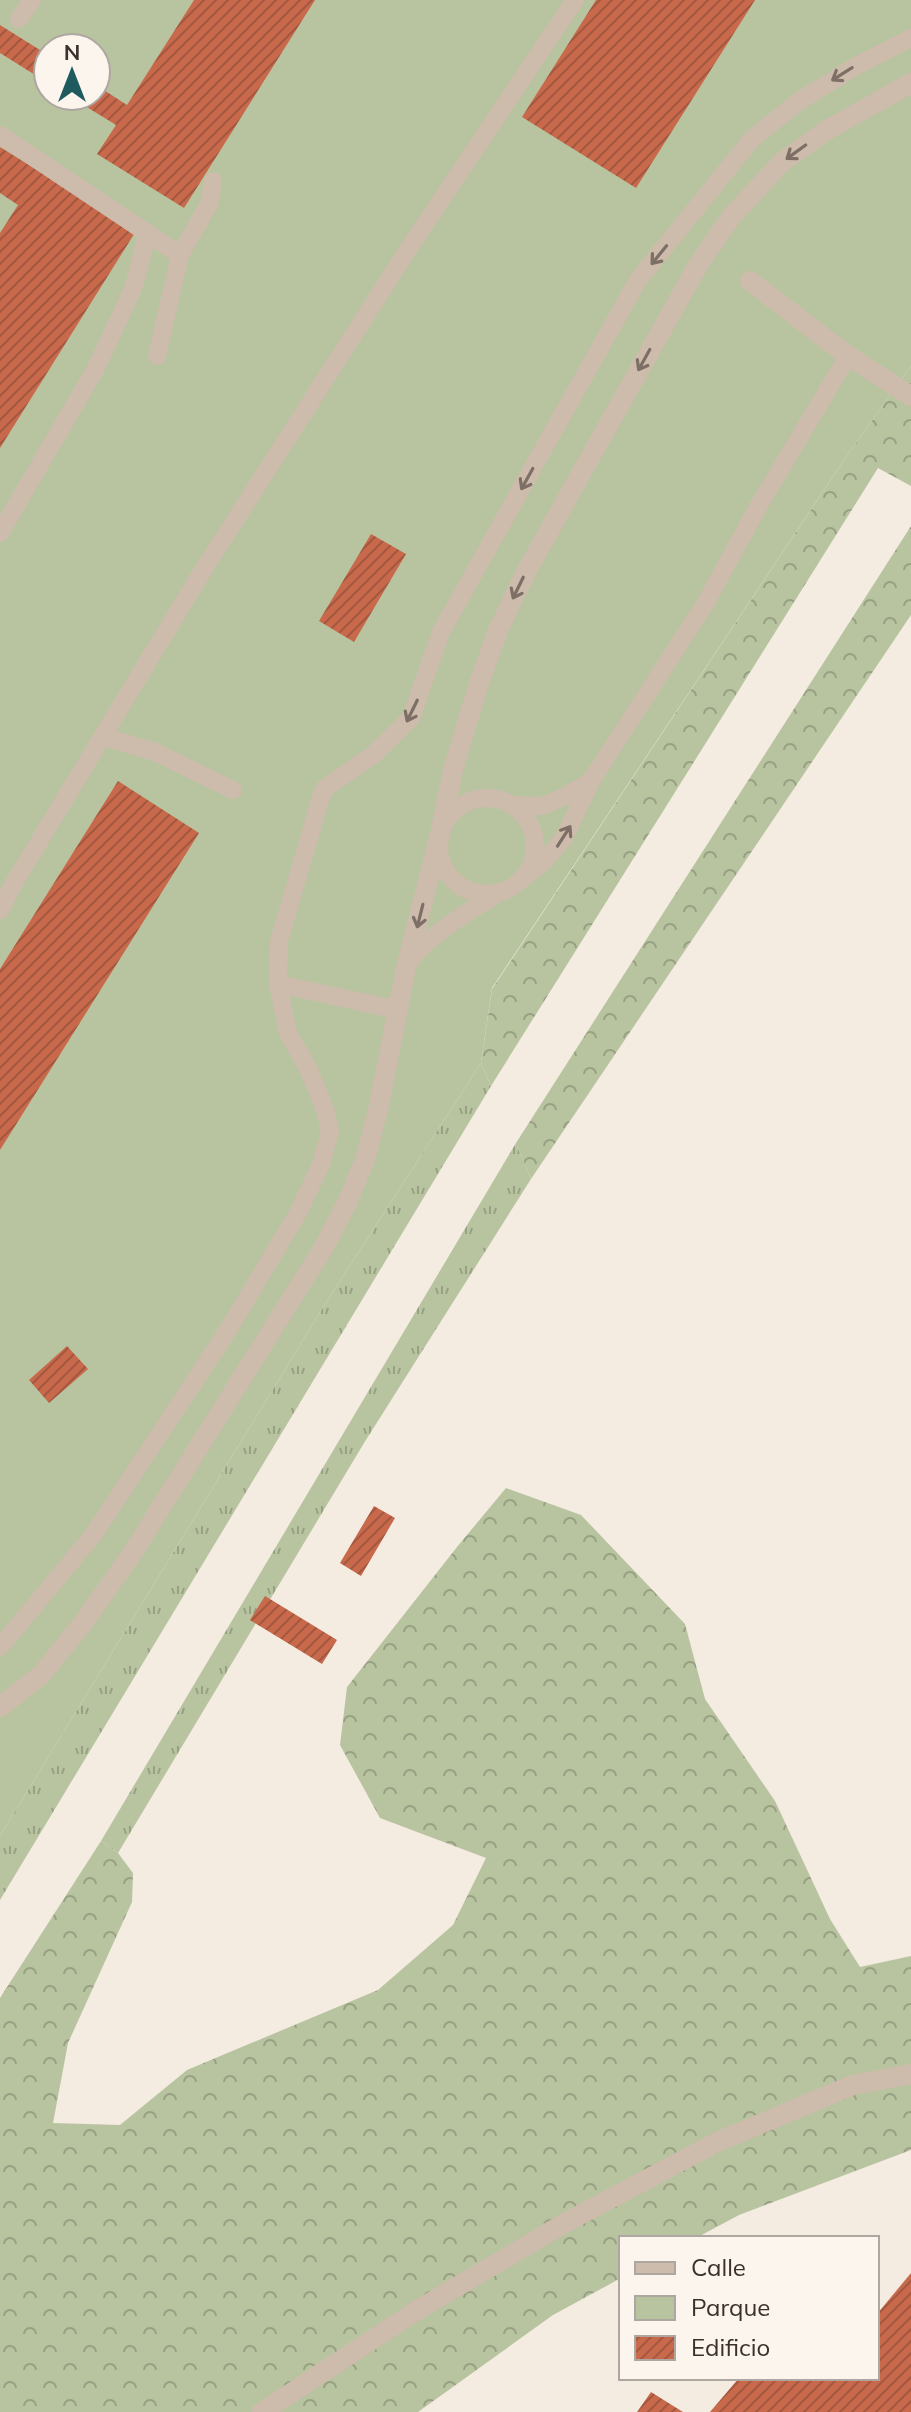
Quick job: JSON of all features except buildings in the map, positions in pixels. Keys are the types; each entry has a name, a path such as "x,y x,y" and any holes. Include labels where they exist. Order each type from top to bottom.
{"street":[{"path":"0,1707 41,1675 125,1563 324,1247 347,1203 365,1160 378,1110 453,770 499,628 527,570 697,267 731,217 783,161 827,130 911,83"},
{"path":"750,281 848,356 911,396"},
{"path":"262,2412 416,2311 563,2224 717,2142 853,2085 911,2074"}],"lane":[{"path":"19,19 32,0"},
{"path":"0,910 202,572 392,273 575,0"},
{"path":"0,1647 94,1534 228,1330 298,1213 321,1164 330,1132 326,1112 308,1068 288,1033 278,984 279,941 325,788 373,755 411,718 441,632 638,280 752,139 798,102 856,66 911,38"},
{"path":"0,135 180,255"},
{"path":"157,356 180,255 209,204 213,181"},
{"path":"0,533 95,370 133,289 148,233"},
{"path":"408,963 455,919 521,880 543,862 564,838 591,781 705,604 759,505 848,356"},
{"path":"104,737 155,752 233,790"},
{"path":"512,805 542,806 591,781"},
{"path":"500,893 475,893 453,880 445,871 438,847 445,822 453,812 474,800 500,800 521,812 534,834 534,859 521,880"},
{"path":"278,984 398,1010"}],"green space":[{"path":"0,0 911,0 911,366 848,454 492,988 481,1063 325,1304 0,1836"},
{"path":"911,366 911,486 878,468 491,1086 481,1063 492,989 848,454"},
{"path":"911,526 911,615 531,1179 516,1143"},
{"path":"481,1063 491,1086 0,1900 0,1836 325,1304"},
{"path":"516,1143 531,1179 364,1443 118,1853 101,1841"},
{"path":"506,1488 581,1515 685,1624 705,1699 775,1801 830,1919 860,1967 911,1956 911,2150 739,2215 700,2236 619,2236 619,2279 553,2315 418,2412 0,2412 0,1998 101,1841 118,1853 133,1873 132,1902 68,2043 53,2123 120,2125 187,2070 378,1990 453,1925 486,1858 380,1818 340,1745 347,1687"}]}
